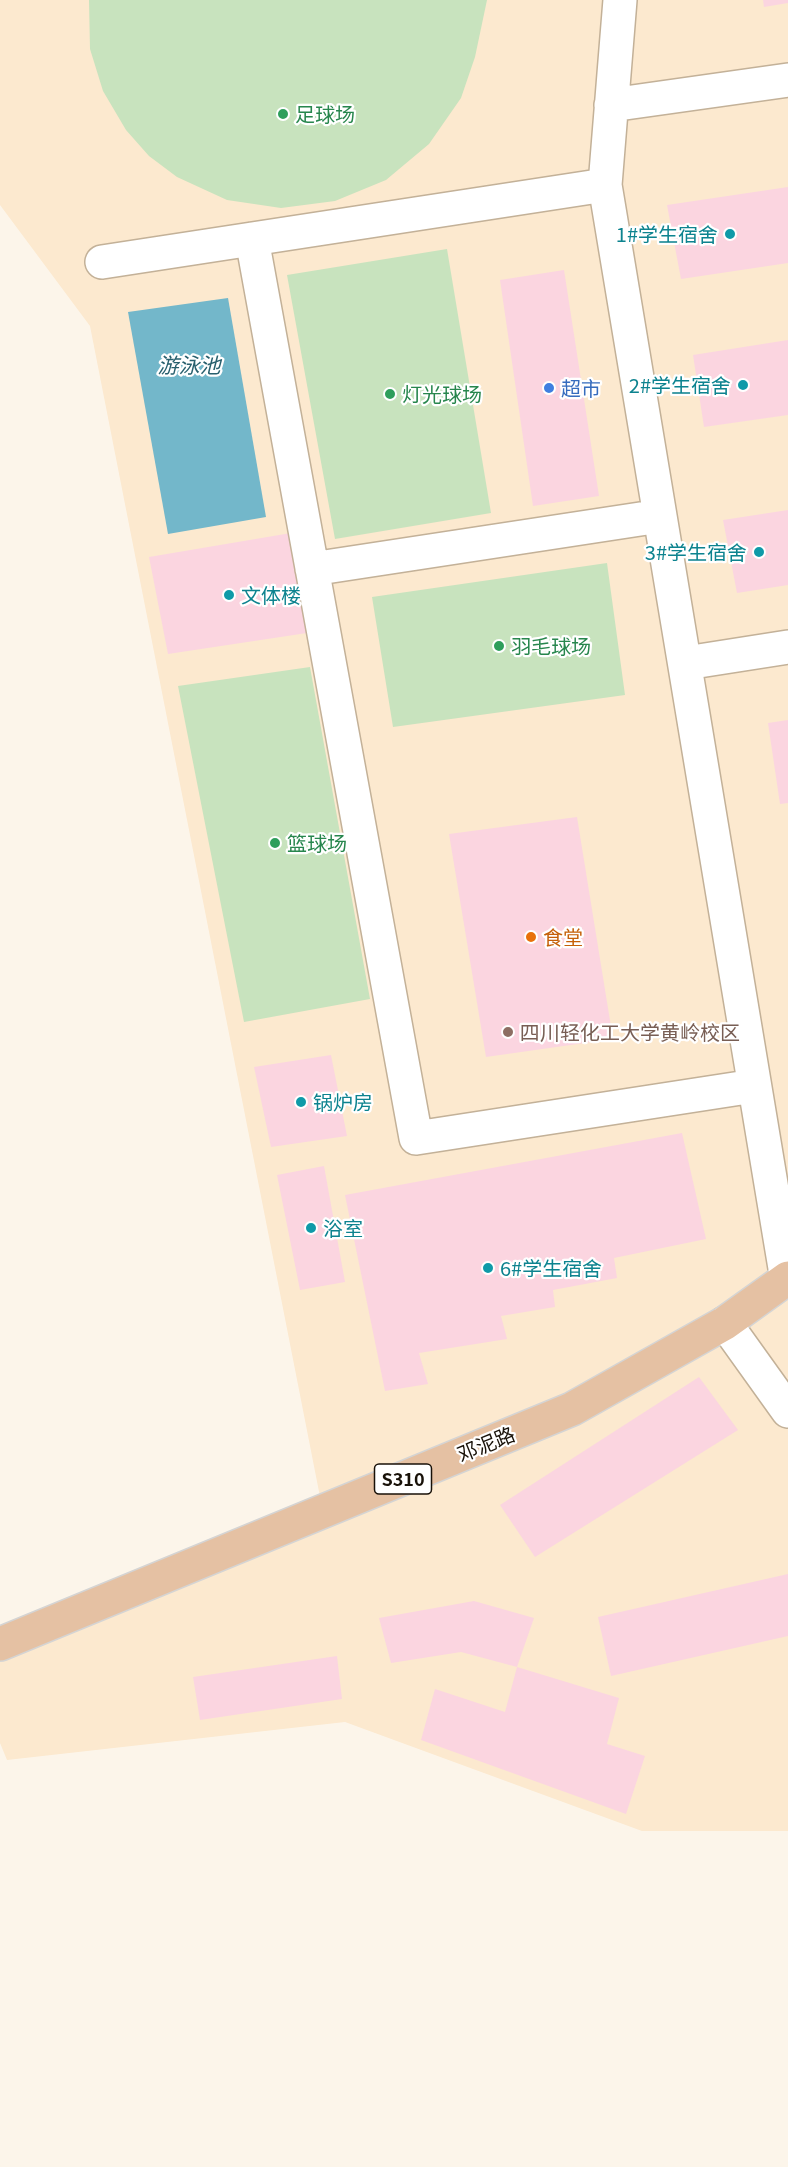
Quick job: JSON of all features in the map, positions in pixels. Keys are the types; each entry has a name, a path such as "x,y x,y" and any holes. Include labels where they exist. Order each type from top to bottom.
{"main road":[{"name":"邓泥路","path":"0,1644 572,1409 725,1323 787,1279"}],"lane":[{"path":"620,0 604,184 686,663 787,1279"},
{"path":"611,105 788,81"},
{"path":"102,262 604,184"},
{"path":"252,239 416,1138 754,1086"},
{"path":"312,569 660,516"},
{"path":"686,663 788,646"},
{"path":"725,1323 788,1411"}],"shaded area":[{"name":"四川轻化工大学黄岭校区","path":"0,0 788,0 788,1831 642,1831 345,1722 7,1760 0,1743 0,1644 323,1512 90,326 0,205"}],"green space":[{"name":"足球场","path":"89,0 487,0 475,57 461,98 429,144 386,180 335,201 281,208 227,200 177,177 149,156 126,130 103,91 90,49"},
{"name":"灯光球场","path":"447,249 491,513 335,539 287,275"},
{"name":"羽毛球场","path":"607,563 625,695 393,727 372,597"},
{"name":"篮球场","path":"310,667 370,999 244,1022 178,686"}],"water":[{"name":"游泳池","path":"228,298 266,517 168,534 128,312"}],"building":[{"path":"763,0 788,0 788,3 764,7"},
{"name":"1#学生宿舍","path":"788,187 788,263 681,279 667,205"},
{"name":"超市","path":"564,270 599,496 533,506 500,280"},
{"name":"2#学生宿舍","path":"788,340 788,415 704,427 693,355"},
{"name":"3#学生宿舍","path":"788,510 788,585 737,593 723,520"},
{"name":"文体楼","path":"291,533 307,633 168,654 149,557"},
{"path":"788,720 788,803 780,804 768,723"},
{"name":"食堂","path":"577,817 613,1039 486,1057 449,834"},
{"name":"锅炉房","path":"331,1055 347,1136 271,1147 254,1067"},
{"name":"6#学生宿舍","path":"682,1133 706,1239 614,1258 617,1278 553,1290 555,1307 501,1316 507,1339 419,1353 428,1384 385,1391 345,1195"},
{"name":"浴室","path":"324,1166 345,1282 300,1290 277,1175"},
{"path":"699,1377 738,1430 535,1557 500,1505"},
{"path":"788,1574 788,1636 611,1676 598,1617"},
{"path":"474,1601 534,1618 517,1667 461,1652 391,1663 379,1618"},
{"path":"337,1656 342,1699 200,1720 193,1677"},
{"path":"517,1667 619,1698 607,1744 645,1756 626,1814 421,1740 435,1689 505,1712"}],"place":[{"name":"足球场","path":"283,114"},
{"name":"1#学生宿舍","path":"730,234"},
{"name":"2#学生宿舍","path":"743,385"},
{"name":"超市","path":"549,388"},
{"name":"灯光球场","path":"390,394"},
{"name":"3#学生宿舍","path":"759,552"},
{"name":"文体楼","path":"229,595"},
{"name":"羽毛球场","path":"499,646"},
{"name":"篮球场","path":"275,843"},
{"name":"食堂","path":"531,937"},
{"name":"四川轻化工大学黄岭校区","path":"508,1032"},
{"name":"锅炉房","path":"301,1102"},
{"name":"浴室","path":"311,1228"},
{"name":"6#学生宿舍","path":"488,1268"}]}
